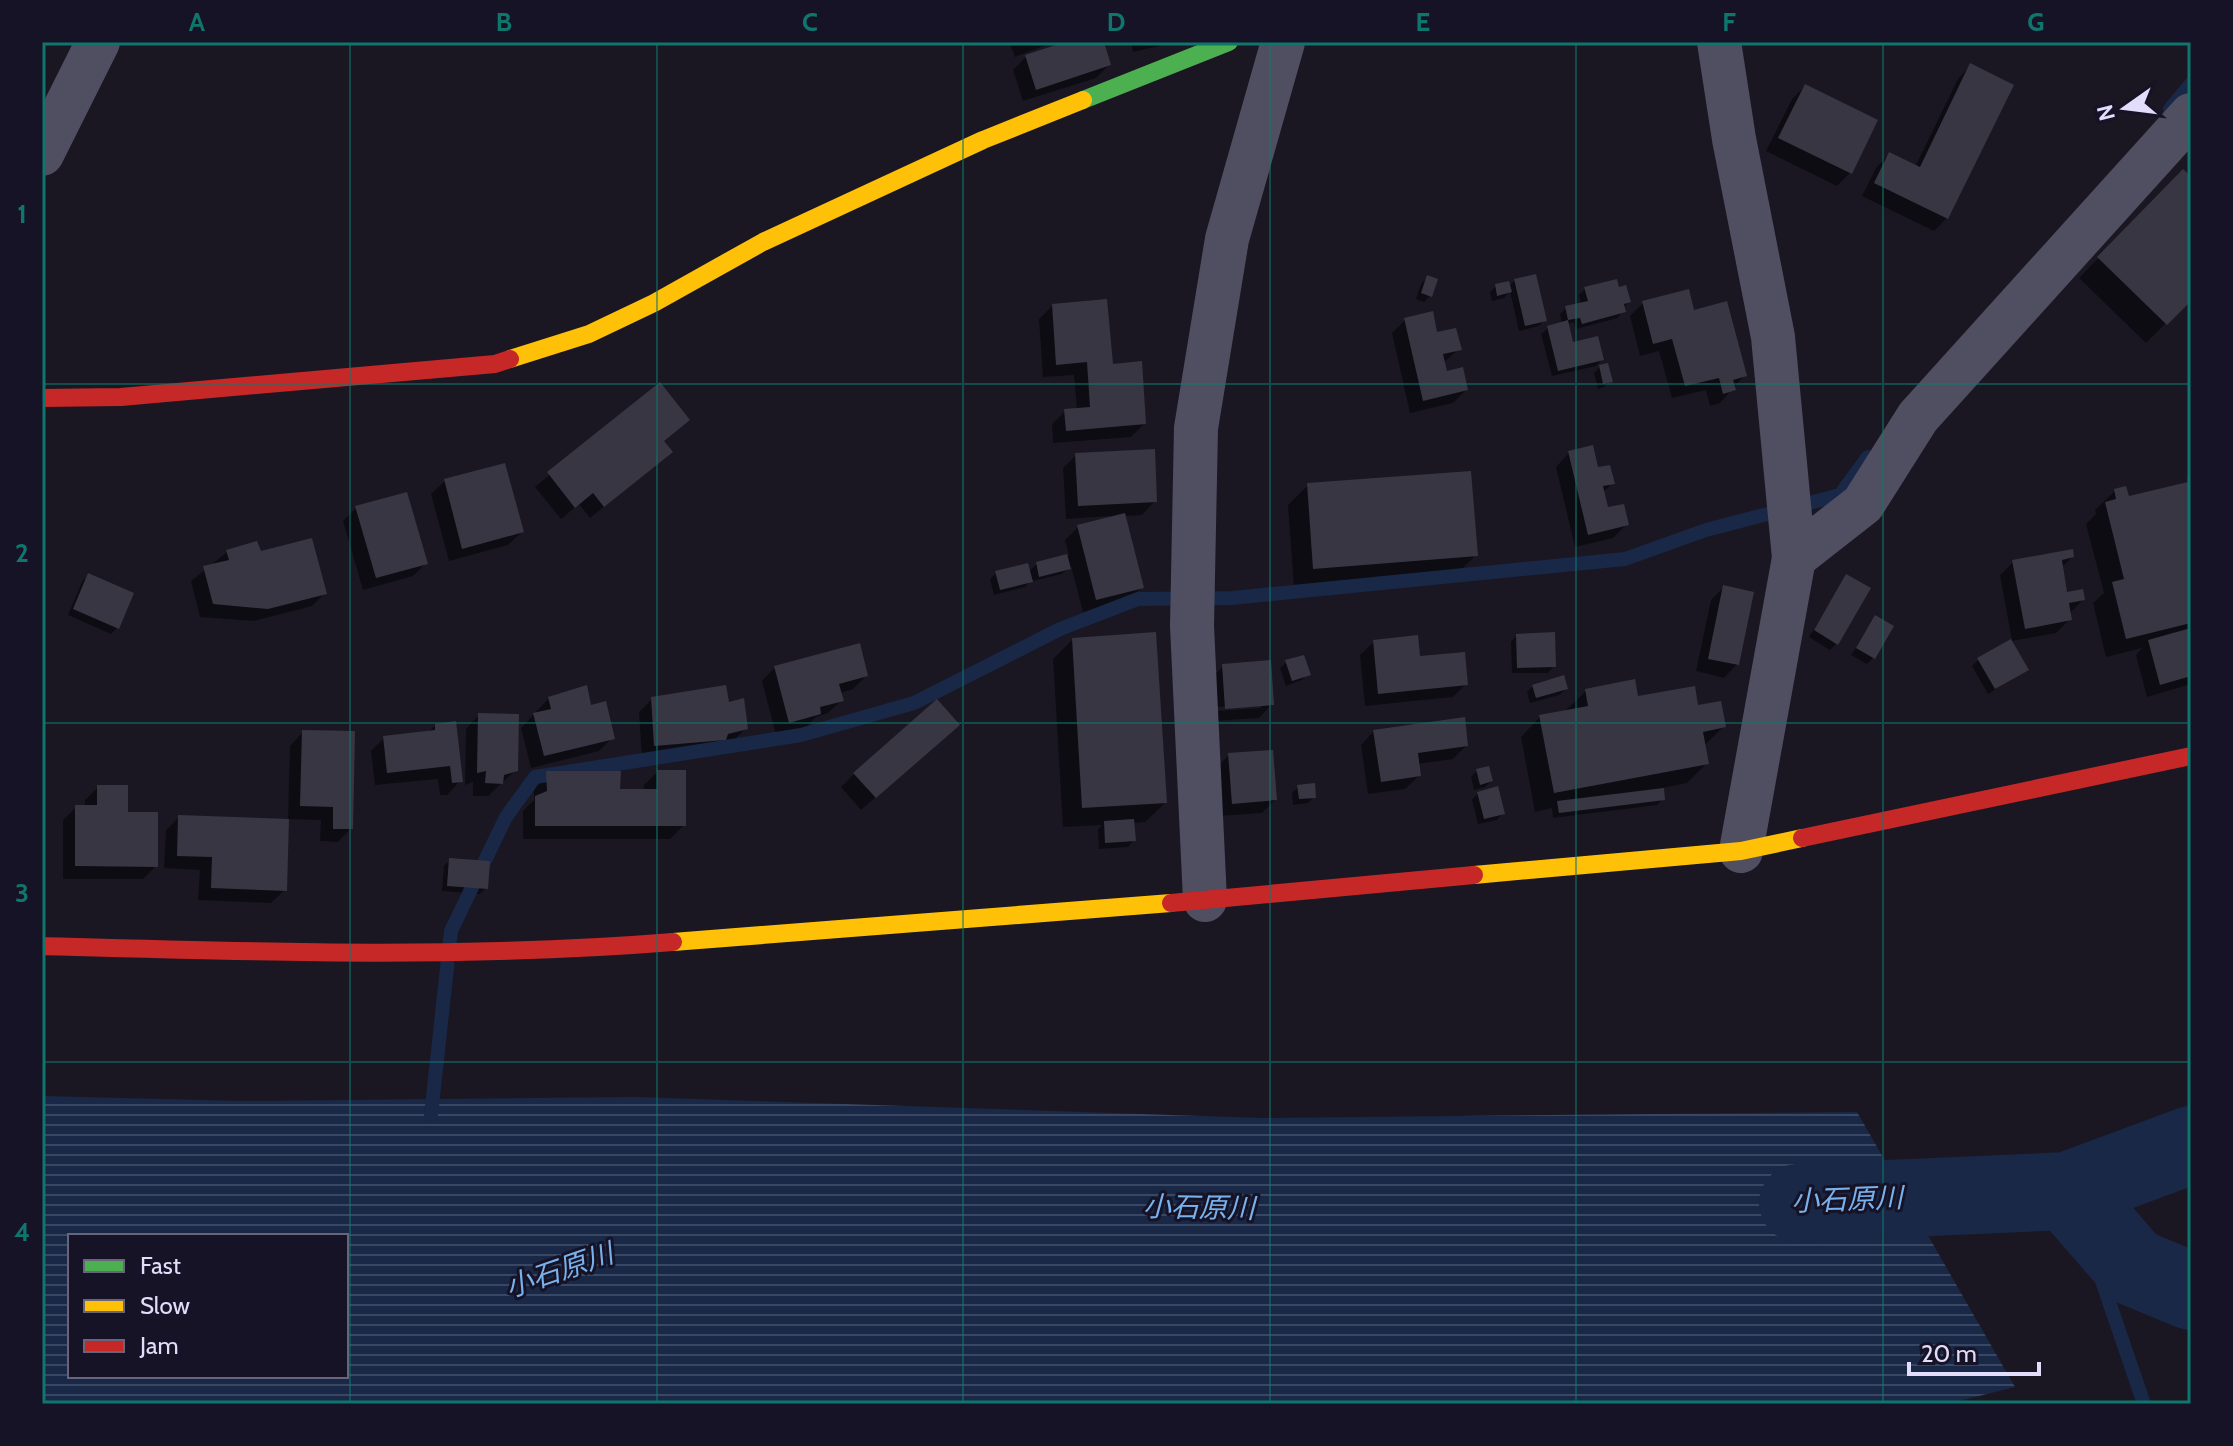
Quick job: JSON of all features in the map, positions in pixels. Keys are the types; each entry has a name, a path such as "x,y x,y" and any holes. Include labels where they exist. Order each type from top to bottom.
{"street":[{"path":"42,154 98,42"},
{"path":"42,398 121,397 495,364 589,334 654,303 763,242 969,146 1229,42"},
{"path":"1205,900 1192,626 1196,428 1227,239 1283,42"},
{"path":"1719,42 1734,139 1773,337 1794,558 1741,851"},
{"path":"1794,558 1863,504 1918,417 2191,115"},
{"path":"42,946 307,954 562,951 1205,900 1741,851 2191,756"}],"water":[{"path":"42,1096 242,1101 635,1097 1260,1118 1857,1112 2015,1387 1947,1404 42,1404"}],"building":[{"path":"1065,42 1104,42 1111,65 1036,90 1025,55"},
{"path":"1970,63 2014,85 1948,219 1874,183 1889,152 1920,167"},
{"path":"1805,84 1878,120 1852,174 1778,138"},
{"path":"2183,169 2191,177 2191,301 2167,325 2097,257"},
{"path":"1536,274 1547,321 1525,326 1514,279"},
{"path":"1427,275 1438,279 1432,297 1421,293"},
{"path":"1617,279 1619,287 1626,285 1631,302 1624,304 1626,312 1582,324 1580,318 1568,320 1565,306 1588,301 1584,287"},
{"path":"1509,281 1512,292 1497,296 1495,284"},
{"path":"1689,289 1694,310 1727,301 1747,376 1733,380 1736,390 1723,394 1719,378 1685,386 1672,339 1653,344 1642,301"},
{"path":"1107,299 1113,364 1142,361 1146,424 1066,431 1064,409 1090,407 1087,362 1056,365 1052,304"},
{"path":"1433,311 1437,332 1456,328 1462,350 1443,354 1447,371 1463,367 1468,390 1423,401 1404,318"},
{"path":"1568,320 1573,342 1598,336 1604,360 1558,371 1547,326"},
{"path":"1608,363 1613,382 1603,384 1599,365"},
{"path":"660,382 690,420 664,441 673,452 604,507 593,493 575,508 547,472"},
{"path":"1593,445 1598,467 1610,465 1615,484 1603,486 1608,507 1624,504 1629,525 1588,535 1568,451"},
{"path":"1155,449 1157,502 1078,506 1075,453"},
{"path":"505,463 524,532 462,549 444,479"},
{"path":"1471,471 1478,556 1313,569 1307,483"},
{"path":"2191,477 2191,623 2126,639 2112,582 2124,579 2105,502 2116,499 2114,489 2126,486 2129,496 2188,482 2187,478"},
{"path":"407,492 428,564 376,578 355,506"},
{"path":"1125,513 1144,588 1096,600 1077,525"},
{"path":"312,538 327,594 268,609 213,604 203,566 229,560 226,550 257,541 261,551"},
{"path":"2073,549 2074,557 2062,560 2067,592 2083,589 2085,600 2069,603 2072,620 2025,629 2012,560"},
{"path":"1067,554 1071,569 1039,577 1036,562"},
{"path":"1028,563 1033,582 1000,590 995,571"},
{"path":"88,573 134,593 119,629 73,609"},
{"path":"1846,574 1871,588 1838,645 1814,630"},
{"path":"1723,585 1754,592 1739,665 1708,659"},
{"path":"1875,615 1894,626 1875,659 1856,648"},
{"path":"2191,628 2191,676 2160,685 2148,640"},
{"path":"1156,632 1167,803 1082,808 1072,638"},
{"path":"1555,632 1556,667 1517,668 1516,634"},
{"path":"1418,635 1420,656 1465,652 1468,685 1378,694 1373,640"},
{"path":"2011,639 2029,670 1995,689 1977,658"},
{"path":"860,643 868,676 839,684 844,701 820,707 821,714 789,723 774,666"},
{"path":"1304,655 1311,675 1292,681 1285,660"},
{"path":"1271,660 1274,705 1225,709 1222,664"},
{"path":"1564,675 1568,689 1536,698 1532,685"},
{"path":"1635,679 1638,696 1695,686 1698,705 1721,701 1726,727 1703,732 1709,764 1554,793 1539,715 1588,706 1585,689"},
{"path":"587,685 591,705 606,701 615,739 544,756 533,713 551,709 548,697"},
{"path":"726,685 729,702 744,698 748,729 728,734 726,740 654,746 651,697"},
{"path":"937,699 960,725 876,798 853,773"},
{"path":"478,713 519,714 518,771 504,775 503,784 485,783 486,771 477,773"},
{"path":"1465,717 1468,746 1418,753 1421,776 1381,782 1373,730"},
{"path":"456,721 463,782 452,783 450,766 387,773 383,736 435,730 435,724"},
{"path":"302,730 355,731 353,829 333,829 333,807 300,806"},
{"path":"1273,750 1277,800 1232,804 1228,753"},
{"path":"1489,766 1493,781 1480,785 1476,769"},
{"path":"657,770 686,770 686,826 535,826 535,796 547,791 546,771 621,771 620,789 657,789"},
{"path":"1315,783 1316,798 1299,799 1297,785"},
{"path":"97,785 128,785 128,812 158,812 158,867 75,866 75,805 97,805"},
{"path":"1498,786 1505,814 1484,819 1477,792"},
{"path":"1664,788 1665,800 1559,813 1557,801"},
{"path":"178,815 289,819 287,891 211,888 212,857 177,856"},
{"path":"1134,819 1136,841 1105,843 1104,821"},
{"path":"449,858 490,861 488,889 447,886"}],"waterway":[{"path":"2170,109 2191,84"},
{"path":"431,1115 451,931 506,817 535,777 801,735 914,703 1060,629 1138,599 1232,598 1625,559 1706,530 1840,495 1868,457"},
{"name":"小石原川","path":"1798,1203 2067,1191 2191,1145"},
{"path":"2067,1191 2144,1404"},
{"name":"小石原川","path":"2067,1191 2133,1267 2191,1291"}],"traffic: fast":[{"path":"1083,100 1229,42"}],"traffic: slow":[{"path":"510,359 589,334 654,303 763,242 983,140 1083,100"},
{"path":"1474,875 1741,851 1802,838"},
{"path":"673,942 1171,903"}],"traffic: jam":[{"path":"42,398 121,397 495,364 510,359"},
{"path":"1802,838 2191,756"},
{"path":"1171,903 1474,875"},
{"path":"42,946 437,952 673,942"}]}
